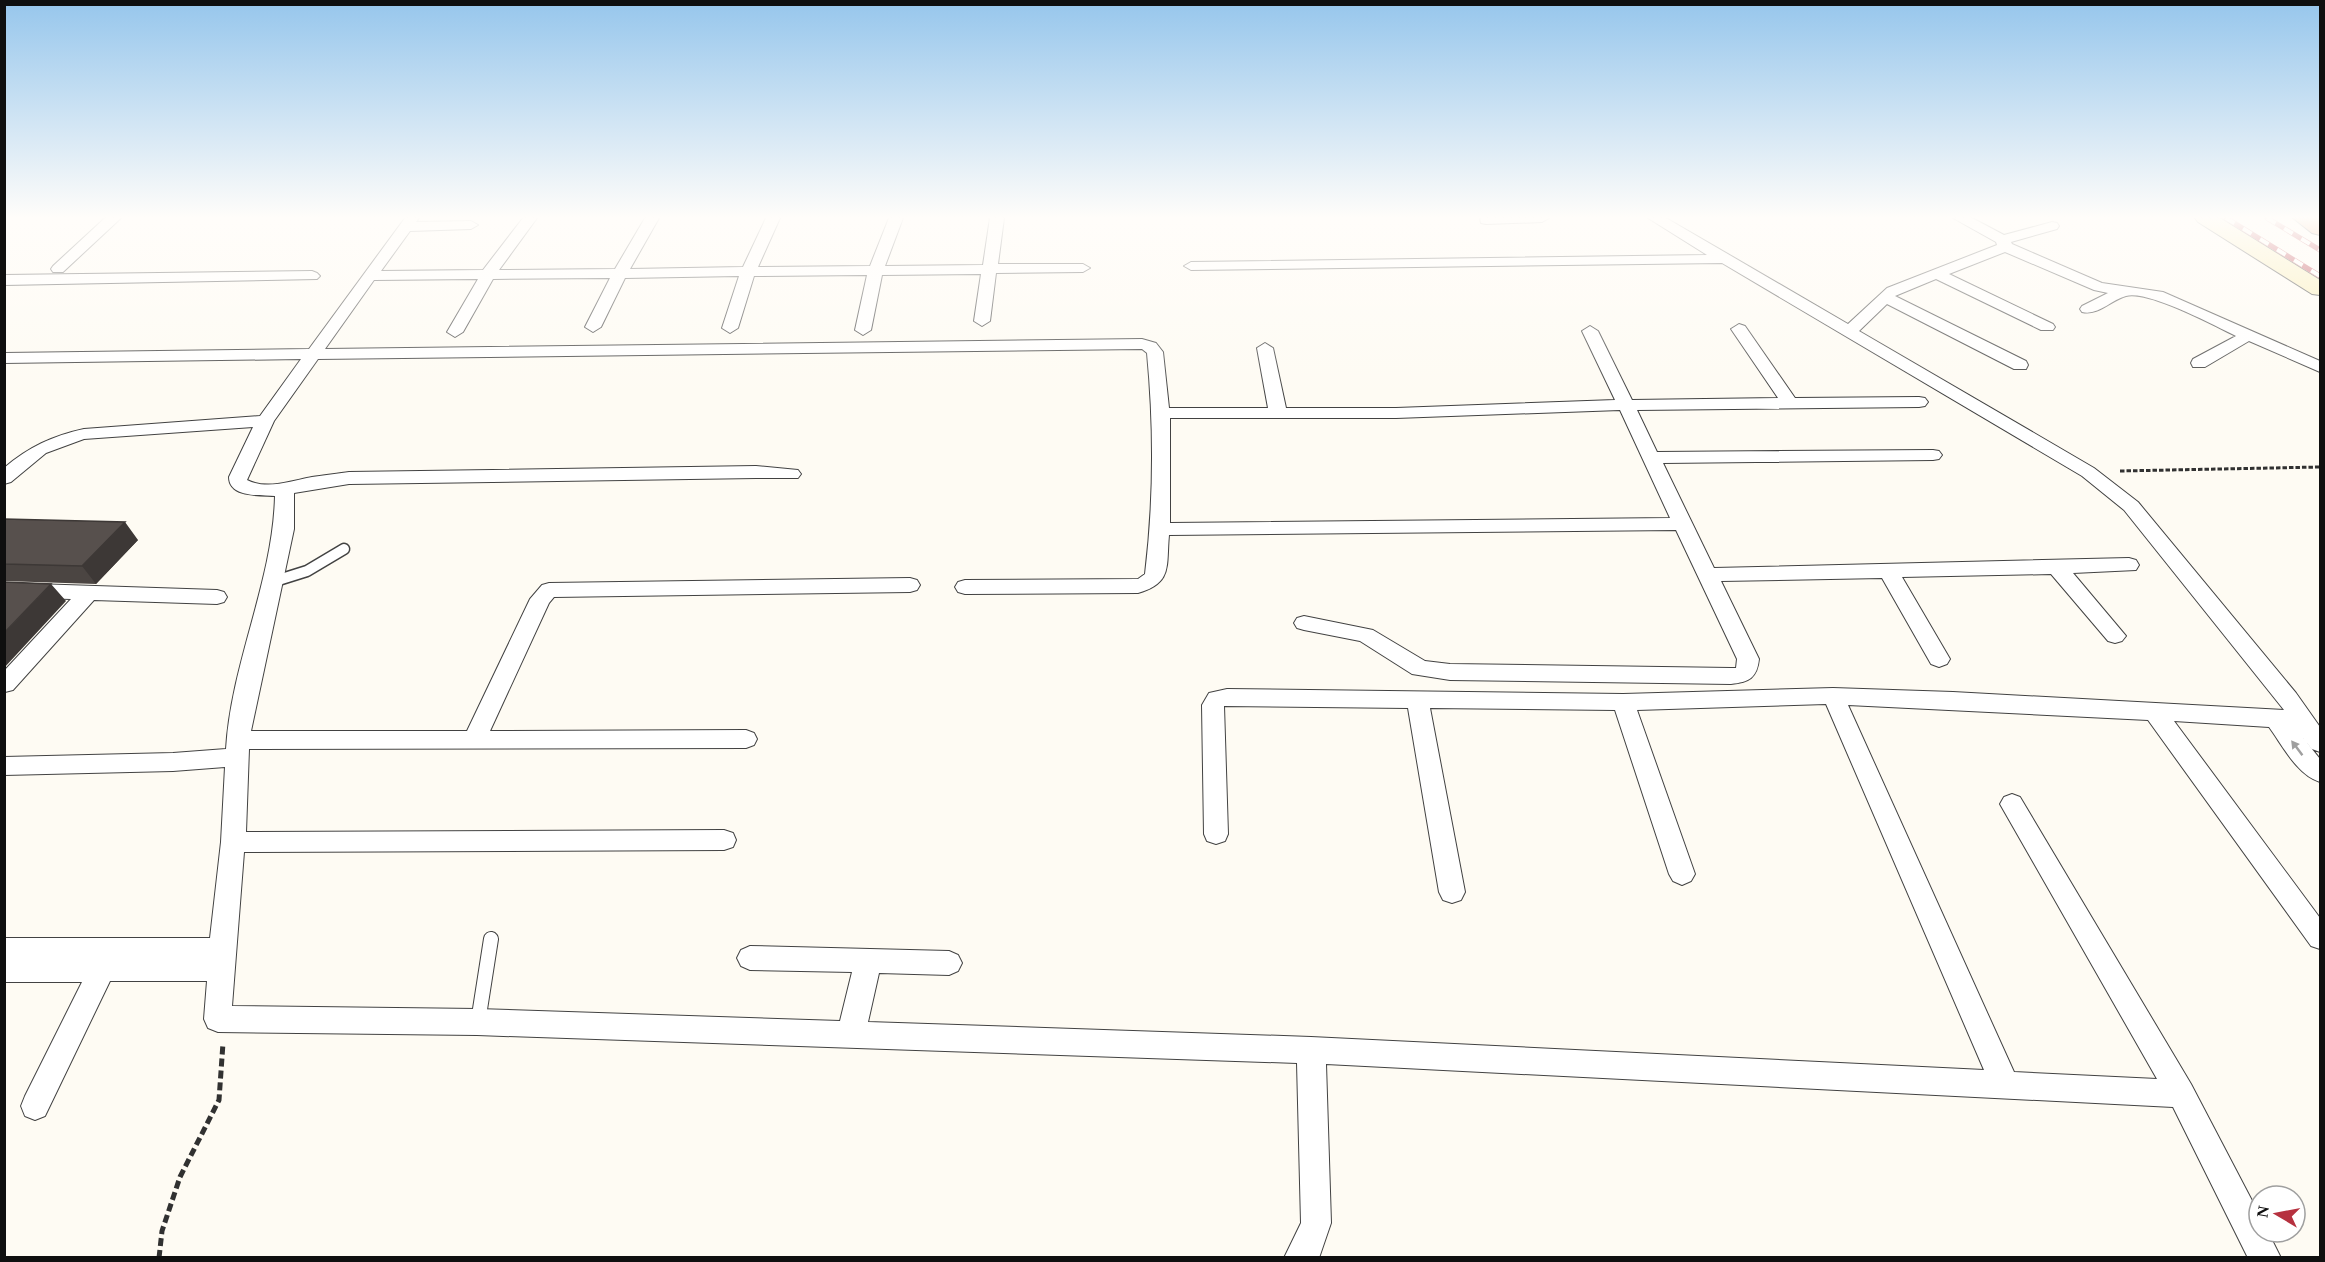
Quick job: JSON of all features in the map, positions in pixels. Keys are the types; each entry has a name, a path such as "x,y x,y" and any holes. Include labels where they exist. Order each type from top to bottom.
{"main road":[{"path":"2300,277 2320,289"}],"street":[{"path":"4,280 243,277"},
{"path":"368,277 265,421 238,477 238,483 250,489 285,490 311,483 349,478 756,472 792,474"},
{"path":"455,332 487,277"},
{"path":"593,327 618,277"},
{"path":"730,328 746,277"},
{"path":"863,330 874,277"},
{"path":"982,321 988,277"},
{"path":"1753,277 2088,472 2131,506 2288,699 2320,743"},
{"path":"1849,332 1892,291 1929,277"},
{"path":"1943,277 2047,327"},
{"path":"2077,277 2099,287 2122,292 2158,294 2320,367"},
{"path":"2088,309 2122,292"},
{"path":"1885,297 2020,365"},
{"path":"1738,328 1790,404"},
{"path":"1304,623 1366,636 1420,668 1430,670 1742,675 1747,671 1748,659 1590,331"},
{"path":"2199,363 2249,335"},
{"path":"4,358 185,354 313,356 1142,344 1150,346 1155,352 1161,413 1160,529 1155,576 1148,583 1138,586 965,587"},
{"path":"1265,348 1278,413"},
{"path":"1161,413 1454,412 1626,405 1918,402"},
{"path":"4,478 26,459 59,441 126,429 265,421"},
{"path":"1651,458 1933,455"},
{"path":"285,490 284,529 248,685 237,749 233,842 218,1019 477,1022 1311,1050 1920,1083 2181,1094"},
{"path":"1160,529 1684,524"},
{"path":"1707,575 2128,565"},
{"path":"2057,567 2115,636"},
{"path":"1888,571 1939,658"},
{"path":"475,738 540,599 549,590 557,588 910,585"},
{"path":"11,590 217,597"},
{"path":"5,684 90,592"},
{"path":"1216,834 1213,705 1217,699 1227,697 1623,702 1833,696 2302,720"},
{"path":"1833,696 2005,1085"},
{"path":"1418,701 1452,892"},
{"path":"1623,702 1682,874"},
{"path":"2154,711 2320,938"},
{"path":"2277,720 2306,760 2320,773"},
{"path":"4,766 173,762 237,749 475,738 746,740"},
{"path":"2012,804 2181,1094 2265,1257"},
{"path":"233,842 724,840"},
{"path":"4,950 222,960"},
{"path":"750,958 949,963"},
{"path":"4,970 102,970 222,960"},
{"path":"851,1035 868,961"},
{"path":"35,1106 102,970"},
{"path":"1300,1257 1306,1251 1316,1223 1311,1050"}],"lane":[{"path":"272,582 307,571 344,549"},
{"path":"477,1022 491,939"}],"path":[{"path":"2088,472 2320,467"},
{"path":"159,1257 162,1231 180,1177 219,1100 223,1039 218,1019"}],"building":[{"path":"4,519 125,522 82,566 4,564"},
{"path":"4,582 51,584 4,633"}]}
